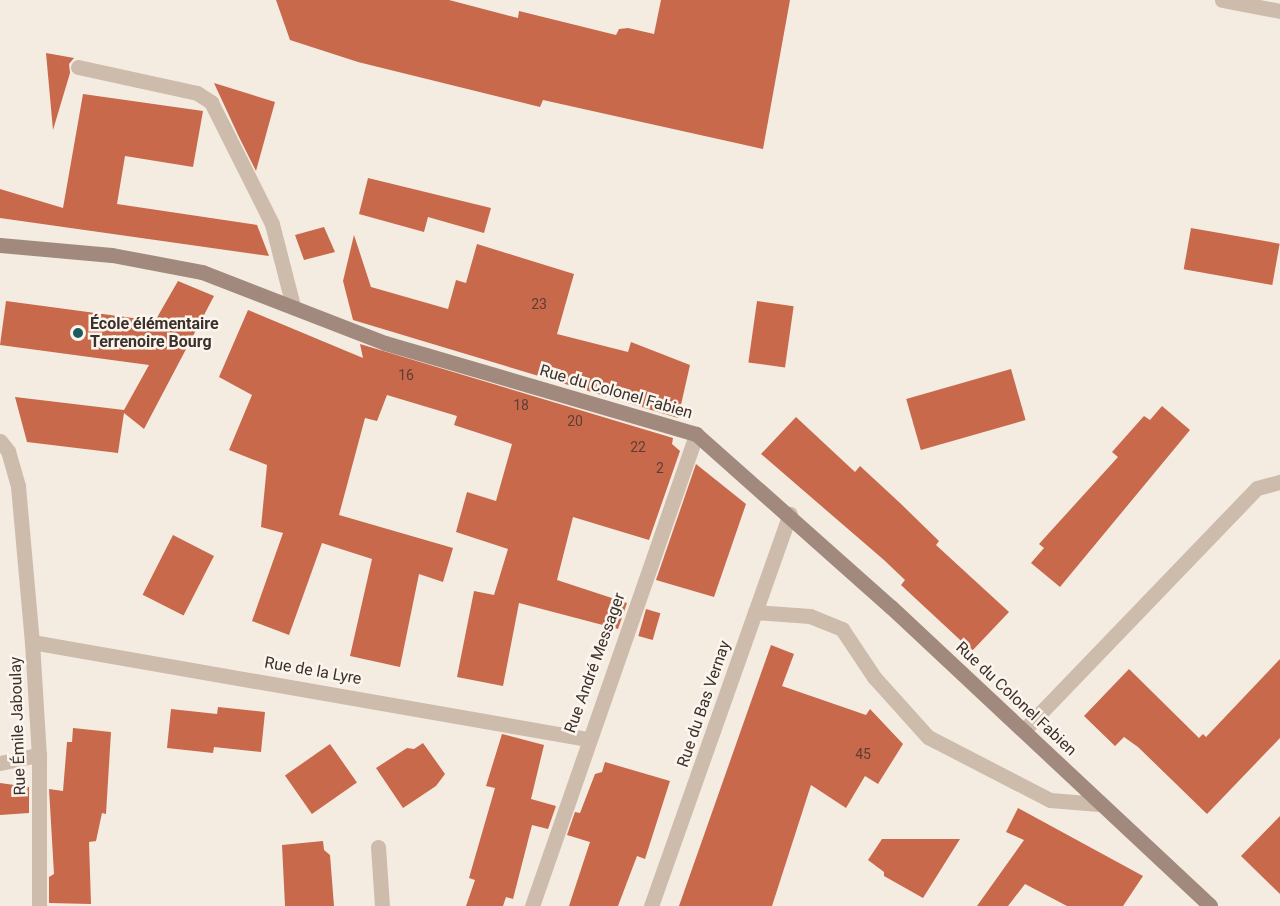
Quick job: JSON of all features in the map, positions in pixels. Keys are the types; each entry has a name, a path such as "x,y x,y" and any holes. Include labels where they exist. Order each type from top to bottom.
{"main road":[{"name":"Rue du Colonel Fabien","path":"0,245 112,255 202,272 385,343 696,434 790,514 1210,906"}],"street":[{"path":"1222,0 1280,10"},
{"path":"78,67 197,93 211,102 272,224 293,306"},
{"name":"Rue André Messager","path":"532,906 587,739 696,434"},
{"name":"Rue Émile Jaboulay","path":"0,441 8,451 18,486 32,642 39,755 39,906"},
{"path":"1024,730 1257,488 1280,482"},
{"name":"Rue du Bas Vernay","path":"651,906 790,514"},
{"path":"755,612 810,616 842,629 874,677 928,736 1050,800 1099,804"},
{"name":"Rue de la Lyre","path":"32,642 587,739"},
{"path":"0,763 39,755"},
{"path":"378,847 382,906"}],"building":[{"path":"276,0 449,0 518,18 519,11 616,35 619,29 628,28 654,34 661,0 790,0 763,149 543,100 540,107 358,62 290,40"},
{"path":"46,53 74,58 69,64 70,73 53,130"},
{"path":"214,83 275,102 256,171 239,137"},
{"path":"83,94 203,111 193,167 125,156 117,204 257,225 269,256 0,218 0,189 63,208"},
{"path":"368,178 491,208 484,233 428,217 424,232 359,214"},
{"path":"324,227 335,252 304,260 295,235"},
{"path":"1191,228 1280,244 1272,285 1184,269"},
{"path":"354,235 371,287 448,309 456,280 466,283 477,244 574,274 557,334 628,352 631,342 690,365 678,418 353,320 343,281"},
{"path":"178,281 214,296 144,429 124,413 118,453 27,442 15,397 124,410 149,365 0,345 6,301 155,321"},
{"path":"757,301 794,306 785,368 748,362"},
{"path":"248,310 363,358 360,344 673,438 672,444 680,451 649,540 573,517 557,580 627,603 618,629 519,603 503,686 457,677 474,591 494,595 508,549 456,532 467,492 496,501 512,444 454,425 457,416 387,395 377,421 365,418 339,515 453,548 443,582 419,574 400,667 350,656 372,559 322,543 289,635 252,621 283,533 261,527 267,465 229,450 252,395 219,377"},
{"path":"1011,369 1026,420 921,450 906,399"},
{"path":"1162,406 1190,430 1060,587 1031,563 1044,548 1039,544 1118,457 1112,452 1144,416 1150,420"},
{"path":"796,417 855,472 860,466 939,541 936,545 1009,612 972,651 901,585 905,580 884,560 761,454"},
{"path":"696,464 746,504 714,597 656,580"},
{"path":"173,535 214,556 184,616 143,595"},
{"path":"646,609 660,613 653,640 638,636"},
{"path":"771,645 794,654 782,686 866,715 870,709 903,744 878,784 865,776 846,808 811,785 772,906 679,906"},
{"path":"1280,659 1280,738 1207,814 1138,747 1124,737 1115,746 1084,716 1129,669 1199,738 1203,734 1206,737"},
{"path":"218,707 265,712 261,752 214,747 213,753 167,748 171,709 217,714"},
{"path":"73,728 111,732 106,814 102,813 96,841 89,842 91,904 49,903 49,877 54,874 49,789 63,791 67,742 72,742"},
{"path":"502,734 544,745 531,799 556,806 548,829 532,825 513,899 506,897 503,906 466,906 475,880 469,878 495,788 486,786"},
{"path":"423,743 445,774 436,786 403,808 376,768 407,748 414,749"},
{"path":"330,744 357,783 312,814 285,776"},
{"path":"605,762 670,781 645,859 637,856 618,906 569,906 590,842 567,835 575,812 580,813 595,774 602,772"},
{"path":"0,783 29,787 29,813 0,815"},
{"path":"1018,808 1143,876 1123,906 1067,906 1025,884 1008,906 977,906 1024,840 1006,832"},
{"path":"1280,816 1280,894 1241,856"},
{"path":"882,839 960,839 923,898 884,876 884,872 868,860"},
{"path":"323,841 324,850 330,855 334,906 285,906 282,845"}],"place":[{"name":"École élémentaire Terrenoire Bourg","path":"78,333"}]}
